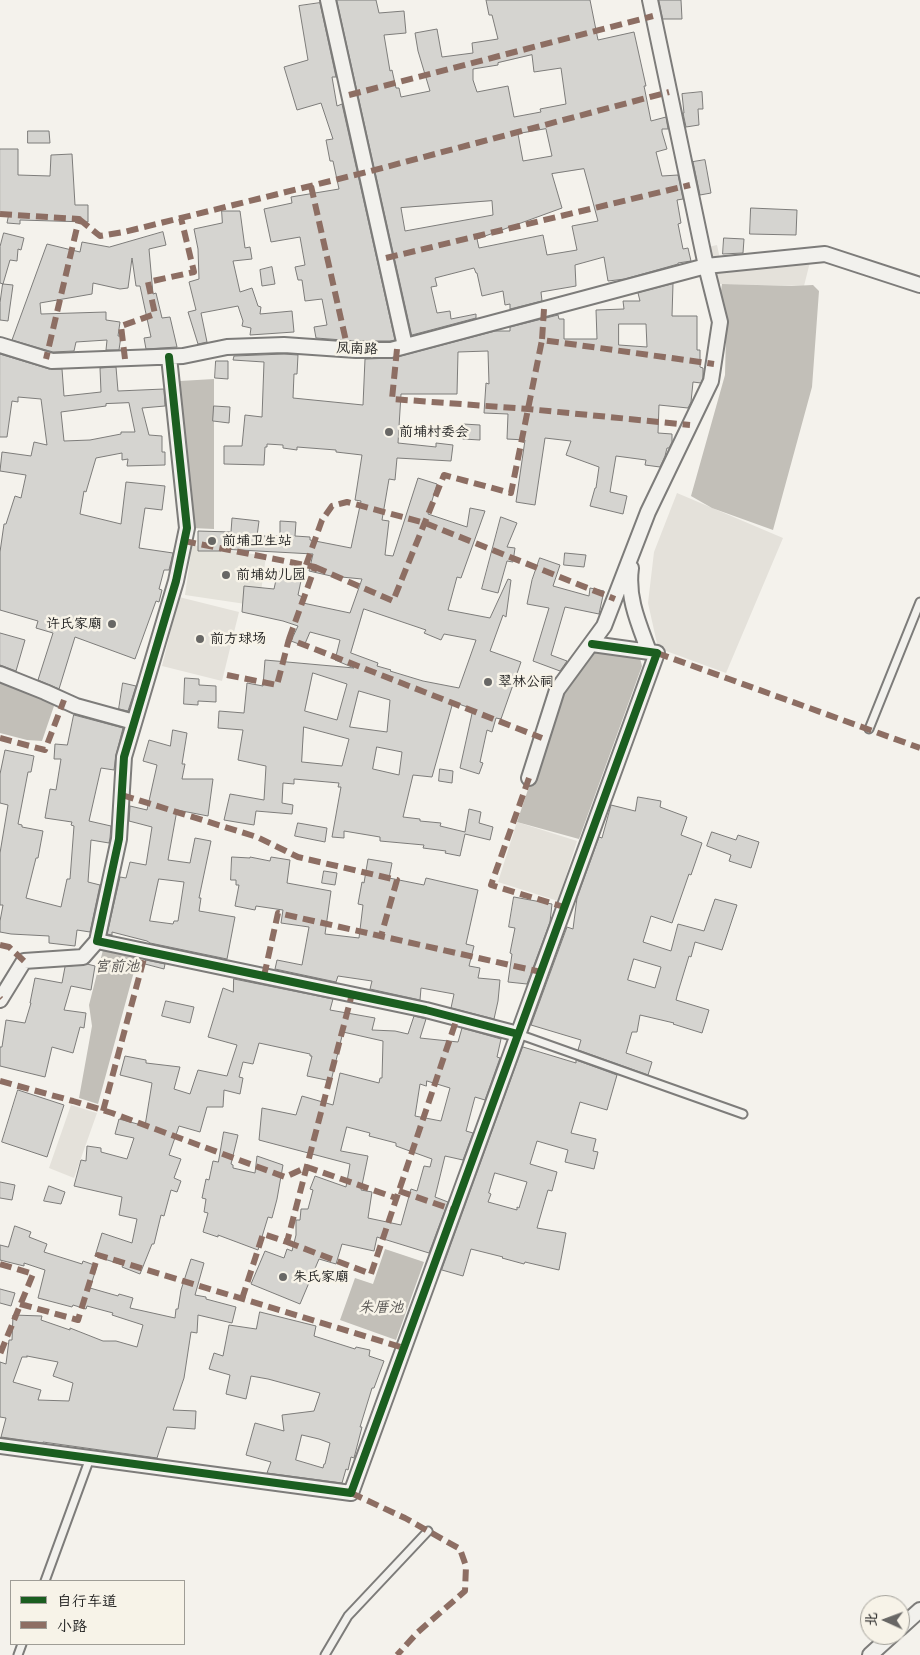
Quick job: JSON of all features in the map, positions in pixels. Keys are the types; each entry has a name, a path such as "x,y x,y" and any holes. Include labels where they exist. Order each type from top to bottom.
{"street":[{"path":"328,0 406,346"},
{"path":"528,778 557,690 604,626 648,512 711,380 720,322 706,266 650,0"},
{"name":"凤南路","path":"0,345 52,362 183,356 226,347 284,345 356,350 390,350 706,266 826,254 920,285"},
{"path":"0,1000 24,961 82,957 97,941 119,839 124,757 176,581 187,528 169,357"},
{"path":"632,553 629,581 634,613 648,649"},
{"path":"0,1446 351,1493 657,653 592,644"},
{"path":"0,674 76,706 134,722"},
{"path":"97,941 426,1010 518,1034"},
{"path":"910,1619 920,1610"},
{"path":"870,1655 881,1645"}],"lane":[{"path":"869,730 920,602"},
{"path":"518,1034 743,1114"},
{"path":"45,1580 90,1458"},
{"path":"325,1655 348,1616 428,1531"}],"shaded area":[{"path":"717,245 723,272 810,262 804,286 714,284 703,248"},
{"path":"677,493 783,538 726,673 658,648 648,603 654,552"},
{"name":"前埔幼儿园","path":"192,545 266,556 259,606 185,595"},
{"name":"前方球场","path":"179,597 239,612 222,681 162,666"},
{"path":"517,822 577,841 558,901 498,882"},
{"path":"71,1105 97,1113 74,1178 49,1168"}],"water":[{"path":"722,284 813,285 819,291 812,387 773,530 712,508 691,496 725,375 726,334 719,304"},
{"path":"214,379 214,529 191,528 180,381"},
{"path":"593,650 639,654 642,666 579,839 517,822 561,692"},
{"path":"0,680 47,699 54,706 42,741 27,740 0,733"},
{"name":"宫前池","path":"104,946 139,953 98,1104 79,1098 92,1026 89,1005"},
{"name":"朱厝池","path":"385,1249 424,1262 396,1340 340,1320 355,1278 373,1284"}],"building":[{"path":"337,0 376,0 379,13 404,11 406,33 384,35 390,71 392,70 396,88 399,88 401,97 430,91 418,51 415,33 437,29 442,57 473,53 472,43 498,39 492,15 489,15 486,0 590,0 598,40 634,32 646,86 644,86 651,121 666,117 668,129 662,129 662,132 667,149 656,152 662,176 678,175 683,199 677,200 681,223 678,224 683,249 688,248 691,261 625,279 608,281 604,257 575,265 576,286 541,292 542,301 510,309 510,304 505,305 503,291 482,296 477,273 474,268 435,278 437,286 431,287 437,313 450,311 451,319 476,314 476,318 412,335","holes":["532,55 534,72 561,68 566,104 540,109 541,112 514,117 508,86 477,92 473,80 473,69 498,65 498,63","546,129 552,156 523,161 518,134","584,169 598,221 572,226 577,250 547,255 543,235 479,248 477,239 562,208 552,174","492,201 493,215 405,231 401,208"]},
{"path":"659,0 681,0 682,19 663,19"},
{"path":"320,3 336,77 332,77 337,106 342,104 395,340 356,341 316,338 314,327 327,325 322,299 305,301 302,280 298,280 295,267 305,265 300,237 271,242 264,209 292,203 291,197 339,189 333,161 330,161 326,140 333,139 321,103 297,110 284,67 308,60 299,6"},
{"path":"702,92 703,109 698,109 699,125 686,127 682,94"},
{"path":"28,131 49,131 50,143 28,143"},
{"path":"0,149 18,149 18,175 50,176 51,155 72,154 75,205 88,205 88,222 20,220 20,224 7,223 9,213 0,214"},
{"path":"705,160 711,193 700,195 693,162"},
{"path":"751,208 797,210 796,235 750,234"},
{"path":"222,211 240,211 245,248 250,247 252,259 233,261 240,292 252,288 258,306 261,307 260,314 292,311 294,332 250,335 251,328 242,326 243,321 238,306 201,313 207,342 198,344 188,312 196,310 189,282 199,279 198,249 194,229 222,223"},
{"path":"163,232 166,245 149,249 153,294 156,293 162,318 170,317 177,347 146,349 144,338 151,337 140,286 136,286 132,258 128,288 120,289 93,283 92,294 40,303 41,314 106,312 106,320 120,322 119,350 106,350 107,340 76,342 74,351 53,352 12,340 47,244 80,252 82,242 109,247"},
{"path":"4,233 24,238 21,250 18,249 17,261 10,260 3,284 0,283 0,247"},
{"path":"724,238 744,239 743,253 723,254"},
{"path":"272,267 275,284 262,286 260,270"},
{"path":"3,284 13,285 8,321 0,320"},
{"path":"673,284 672,316 697,316 697,350 700,350 700,367 703,368 703,378 701,383 693,382 691,402 688,408 659,405 658,433 672,434 672,442 669,448 667,448 660,467 645,465 646,460 616,456 610,492 627,496 623,514 590,506 596,488 599,467 566,455 571,441 545,438 535,505 516,502 525,440 507,439 508,414 484,413 486,383 489,384 488,351 458,352 457,394 401,394 398,443 436,447 436,443 453,445 451,461 397,458 395,480 389,479 382,520 389,521 385,555 393,556 418,478 437,484 428,514 467,527 470,508 485,511 461,578 457,577 448,610 490,618 508,579 511,580 506,617 503,615 490,651 521,662 501,719 496,718 492,732 487,730 480,762 483,763 479,774 460,768 473,709 453,702 432,777 413,775 403,817 441,823 440,826 465,832 469,809 481,812 479,823 493,827 490,840 465,834 460,856 445,853 446,851 423,848 424,845 380,841 380,837 344,831 344,838 332,837 341,787 338,787 339,783 294,779 294,784 283,783 282,803 293,805 292,814 256,811 254,825 224,820 230,794 264,800 266,766 238,760 243,730 218,728 219,711 244,713 247,683 263,686 265,660 354,668 335,660 340,640 310,632 304,646 291,641 298,626 242,612 244,586 274,589 278,571 302,576 298,595 305,598 303,603 350,613 362,579 331,576 309,571 313,554 221,549 221,551 198,551 198,531 231,532 232,518 259,521 257,536 280,536 280,521 296,522 295,536 310,537 310,540 351,548 361,501 355,500 362,455 336,452 336,450 297,447 297,450 283,448 283,445 267,444 267,447 265,447 264,465 224,464 224,446 242,446 245,415 262,417 264,362 233,360 234,356 298,355 297,374 294,374 293,398 363,405 365,359 393,358 495,331 510,331 510,327 558,315 559,319 564,319 564,339 597,339 596,310 624,309 623,301 640,301 638,293","holes":["619,324 646,324 647,347 619,345","364,609 426,630 424,633 441,640 444,634 476,640 459,688 423,681 390,671 377,666 378,663 351,653","313,673 347,684 337,720 305,711","359,691 390,700 387,732 350,727","304,727 349,739 342,766 302,762","377,747 402,752 399,775 373,769"]},
{"path":"0,354 49,369 62,369 64,396 101,392 100,368 116,367 118,391 164,389 165,406 142,408 149,435 162,436 162,452 165,452 165,465 127,466 128,459 122,460 122,453 96,458 86,492 84,491 80,514 121,524 126,482 165,486 162,510 145,508 139,548 173,553 169,570 164,570 159,589 162,590 159,602 156,601 135,659 75,637 59,689 38,680 53,633 36,628 38,621 0,610 0,552 4,524 6,524 15,496 21,498 26,475 0,471 2,452 31,456 34,442 47,445 41,399 18,397 18,402 12,401 7,437 0,437","holes":["129,403 135,432 121,432 121,434 90,440 64,441 61,412 106,406 106,404"]},
{"path":"216,361 228,361 228,379 215,378"},
{"path":"214,406 230,407 229,423 213,421"},
{"path":"463,424 480,425 480,440 463,439"},
{"path":"501,517 517,523 507,547 515,548 513,562 507,561 498,593 482,589"},
{"path":"565,553 586,555 584,567 564,565"},
{"path":"540,558 560,565 553,586 589,596 590,588 604,591 599,614 565,607 551,655 567,661 560,671 533,661 549,608 527,604 532,580"},
{"path":"0,633 25,640 16,671 0,665"},
{"path":"185,678 199,679 199,685 216,686 216,702 198,701 198,705 184,704"},
{"path":"123,683 136,686 128,711 119,709"},
{"path":"74,715 123,728 114,770 101,768 89,821 111,826 110,838 109,843 91,840 88,882 100,885 90,932 77,930 75,946 49,943 49,936 0,932 3,905 0,905 0,853 8,805 0,803 0,774 5,750 34,756 31,772 28,772 18,824 22,825 22,827 43,831 38,858 36,858 26,898 61,907 67,879 70,879 74,826 71,825 72,822 45,818 50,789 56,790 61,759 54,759 55,744 67,745"},
{"path":"173,730 187,733 182,764 185,764 182,779 213,779 208,816 177,810 168,860 190,863 195,838 211,841 199,898 201,898 199,911 235,917 227,959 150,943 112,932 112,935 107,934 120,877 126,878 130,862 146,865 152,827 129,821 130,806 147,810 157,765 143,761 149,740 170,746","holes":["159,879 184,882 178,921 174,921 173,924 150,921"]},
{"path":"440,769 453,771 452,783 439,781"},
{"path":"638,797 661,801 660,807 687,817 681,835 702,843 672,923 651,916 643,942 671,951 678,924 704,931 715,899 737,905 722,950 695,942 678,992 676,1000 709,1010 702,1033 674,1023 640,1015 637,1032 632,1032 626,1053 652,1062 648,1075 578,1050 581,1040 531,1025 567,927 573,929 577,898 599,837 602,838 611,805 635,811","holes":["634,959 661,967 655,988 628,980"]},
{"path":"298,823 327,828 325,842 295,836"},
{"path":"712,832 736,840 738,835 759,842 751,868 729,861 731,855 707,846"},
{"path":"232,857 250,857 270,861 271,857 290,860 287,883 331,891 325,934 359,938 363,905 358,904 368,859 392,863 389,878 424,885 426,878 478,890 466,944 474,946 469,966 480,968 478,978 500,980 494,1019 451,1008 454,994 421,988 420,1000 370,989 372,981 338,976 336,982 275,969 277,960 302,965 309,927 281,923 283,910 256,906 255,910 235,906 239,885 236,885 236,880 231,880"},
{"path":"324,871 337,873 335,885 322,883"},
{"path":"514,897 552,904 550,922 527,984 508,982 512,954 510,953 515,928 509,927"},
{"path":"146,960 165,964 164,969 145,964"},
{"path":"87,964 95,966 91,990 71,986 64,1010 86,1013 84,1028 80,1027 73,1053 52,1047 45,1077 0,1066 0,1047 2,1047 6,1020 25,1023 31,1003 35,978 62,983 65,967"},
{"path":"234,979 333,999 330,1010 375,1018 372,1030 395,1031 408,1034 414,1016 426,1019 420,1038 458,1042 462,1028 501,1039 497,1057 500,1058 485,1100 475,1097 466,1131 473,1133 463,1160 445,1156 435,1197 448,1202 429,1253 377,1237 374,1251 342,1244 336,1264 319,1259 300,1304 251,1284 265,1251 284,1258 287,1249 292,1251 296,1235 296,1220 300,1220 301,1209 308,1209 313,1190 310,1189 315,1176 346,1187 350,1164 259,1140 262,1108 296,1115 302,1096 333,1105 340,1073 379,1083 380,1078 382,1078 383,1041 343,1032 331,1081 307,1076 312,1056 310,1054 259,1043 253,1064 243,1062 239,1077 243,1078 240,1094 224,1090 223,1107 207,1107 200,1132 179,1126 169,1155 181,1159 174,1178 181,1181 177,1192 171,1190 164,1216 161,1215 154,1244 152,1244 140,1274 122,1267 123,1265 95,1256 102,1233 132,1243 137,1219 119,1215 122,1197 74,1186 81,1160 86,1161 87,1146 101,1148 101,1152 127,1159 134,1138 115,1134 119,1119 145,1126 152,1083 120,1075 125,1056 146,1060 146,1063 180,1067 174,1089 190,1094 198,1070 227,1076 237,1045 208,1037 223,988 233,992","holes":["427,1081 450,1088 441,1121 415,1116 420,1084 426,1086","347,1127 370,1133 369,1136 396,1143 396,1146 432,1159 430,1167 424,1166 417,1191 411,1189 401,1225 368,1218 372,1192 361,1190 368,1156 341,1151"]},
{"path":"166,1001 194,1007 190,1023 162,1016"},
{"path":"523,1047 576,1063 576,1060 617,1075 607,1110 580,1102 571,1133 596,1139 593,1151 598,1152 594,1169 565,1162 568,1150 537,1141 530,1164 557,1172 552,1191 548,1190 537,1228 566,1233 559,1270 525,1262 524,1264 471,1249 463,1276 442,1270","holes":["495,1173 527,1182 517,1210 488,1202"]},
{"path":"18,1090 64,1105 47,1157 2,1142"},
{"path":"224,1132 238,1135 231,1164 233,1168 255,1173 257,1156 283,1165 272,1218 268,1217 258,1250 218,1235 218,1237 203,1232 208,1213 204,1212 206,1199 202,1198 206,1179 209,1180 213,1161 218,1162"},
{"path":"0,1182 15,1185 12,1200 0,1198"},
{"path":"49,1186 65,1192 61,1204 44,1201"},
{"path":"15,1226 31,1232 29,1237 47,1244 44,1252 82,1264 83,1261 97,1266 90,1288 133,1298 130,1308 175,1318 181,1290 191,1259 204,1263 195,1295 236,1307 232,1323 198,1315 197,1333 191,1332 184,1378 173,1410 196,1411 195,1429 167,1427 157,1458 1,1437 6,1418 0,1417 0,1362 6,1364 9,1340 12,1340 13,1315 42,1316 41,1320 70,1330 70,1328 103,1341 116,1341 137,1347 143,1325 112,1315 113,1313 87,1306 86,1309 73,1305 72,1307 38,1298 45,1270 24,1263 24,1266 0,1260 0,1245 8,1247","holes":["27,1356 58,1362 53,1376 73,1383 69,1401 38,1400 41,1390 13,1382 22,1357"]},
{"path":"0,1289 15,1293 11,1306 0,1303"},
{"path":"260,1312 316,1326 314,1336 355,1349 356,1347 370,1350 369,1356 384,1361 374,1388 372,1388 360,1427 362,1427 354,1458 351,1457 342,1483 267,1473 271,1462 246,1455 255,1423 284,1431 282,1415 314,1411 320,1393 251,1376 246,1399 226,1394 230,1375 209,1369 214,1353 223,1356 229,1325 256,1329","holes":["302,1435 330,1443 323,1468 296,1460"]}],"marked path":[{"path":"349,95 653,16"},
{"path":"79,219 100,236 124,232 367,172 669,92"},
{"path":"386,258 690,185"},
{"path":"311,186 348,350"},
{"path":"0,214 79,219 46,359"},
{"path":"125,359 121,326 155,314 148,282 194,272 181,218"},
{"path":"544,309 542,340 714,364"},
{"path":"315,567 393,601 444,475 511,493 542,340"},
{"path":"397,349 392,399 528,409 690,425"},
{"path":"306,565 322,520 332,506 347,502 425,523 615,599"},
{"path":"184,541 315,567 289,639"},
{"path":"227,675 277,685 289,639 542,738"},
{"path":"657,653 920,748"},
{"path":"0,738 45,750 64,700"},
{"path":"529,778 491,885 564,907"},
{"path":"122,795 257,837 298,857 397,880 381,936"},
{"path":"264,976 278,913 541,972"},
{"path":"0,945 9,947 24,961"},
{"path":"103,1111 146,951"},
{"path":"242,1299 263,1234 287,1242 352,994"},
{"path":"287,1242 371,1274 457,1018"},
{"path":"0,1081 112,1113 285,1177 307,1167 396,1198"},
{"path":"399,1191 454,1210"},
{"path":"20,1304 78,1320 98,1255 404,1348"},
{"path":"0,1264 33,1274 0,1354"},
{"path":"351,1493 405,1518 460,1549 466,1566 465,1591 418,1632 397,1655"}],"cycle path":[{"path":"169,357 187,528 176,581 124,757 119,839 97,941 426,1010 518,1034"},
{"path":"0,1446 351,1493 657,653 592,644"}],"place":[{"name":"前埔村委会","path":"389,432"},
{"name":"前埔卫生站","path":"212,541"},
{"name":"前埔幼儿园","path":"226,575"},
{"name":"许氏家廟","path":"112,624"},
{"name":"前方球场","path":"200,639"},
{"name":"翠林公祠","path":"488,682"},
{"name":"朱氏家廟","path":"283,1277"}]}
